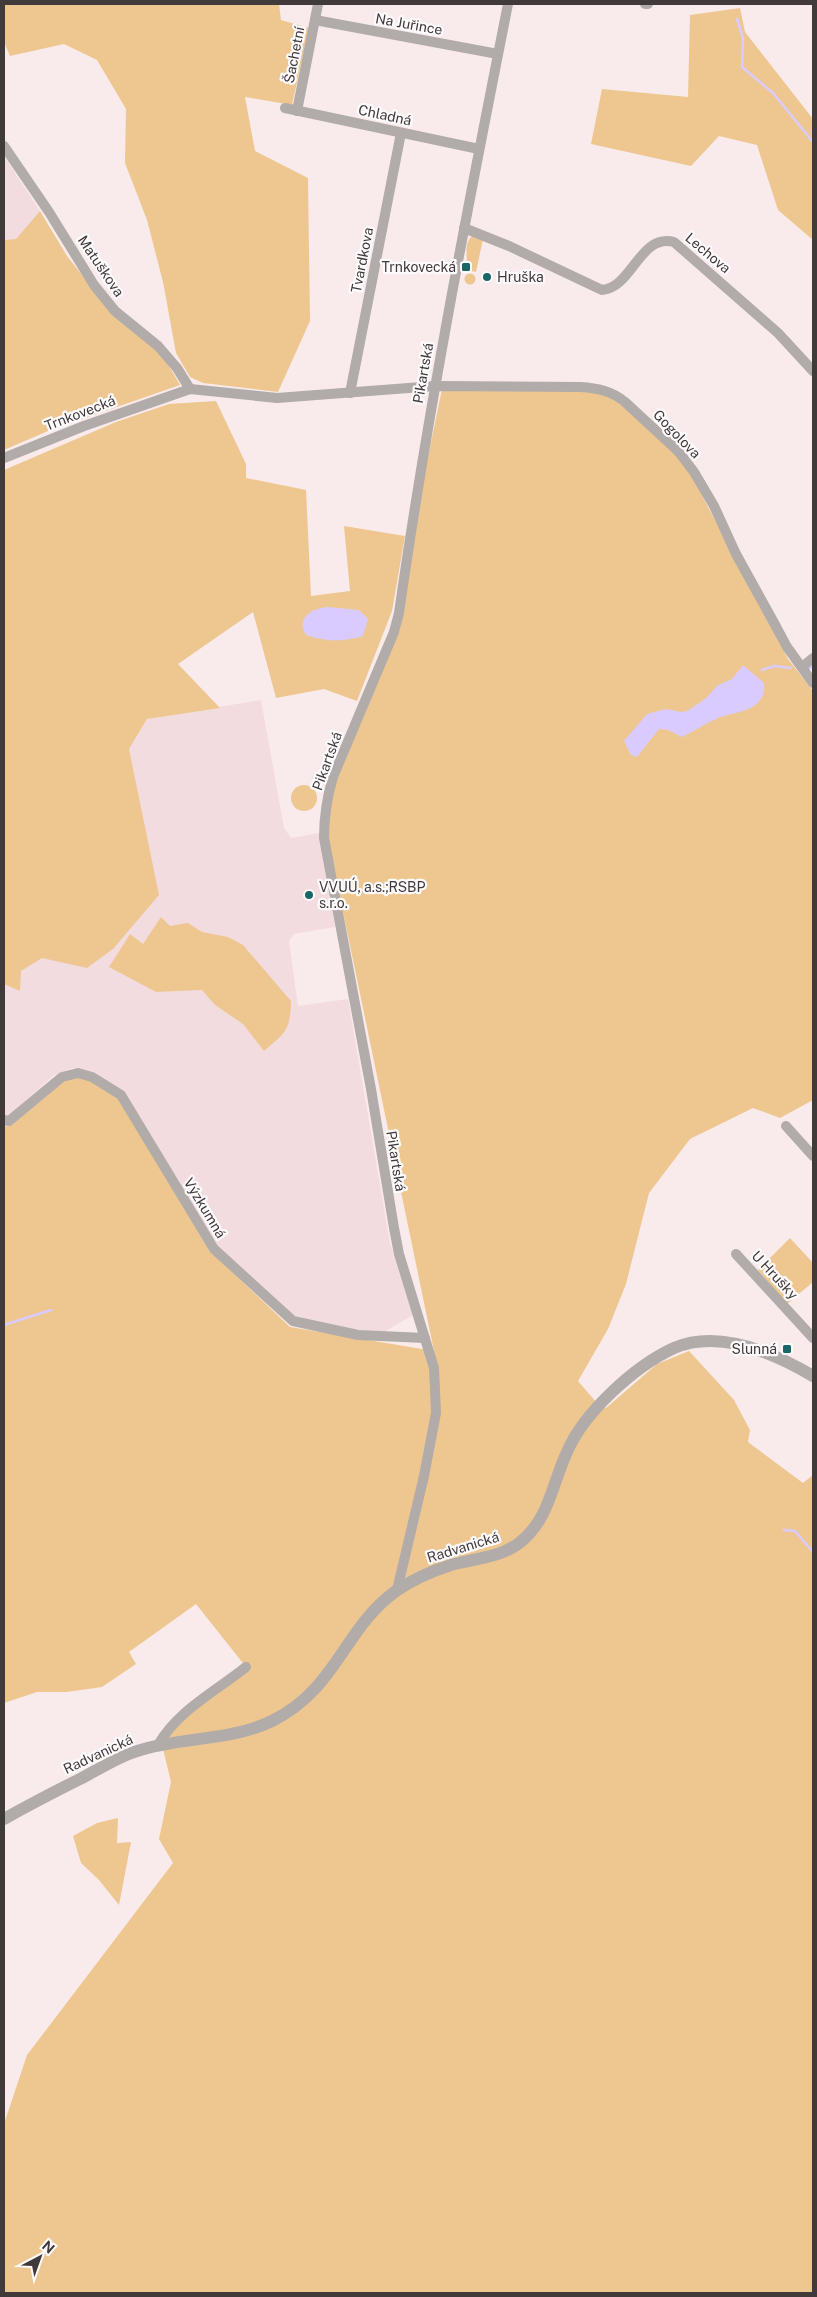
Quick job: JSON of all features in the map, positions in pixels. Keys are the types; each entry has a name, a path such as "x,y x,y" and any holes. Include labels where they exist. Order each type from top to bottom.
{"street":[{"name":"Šachetní","path":"296,111 318,4"},
{"name":"Pikartská","path":"397,1590 424,1476 436,1413 434,1368 399,1254 371,1089 324,838 324,825 327,796 333,777 394,632 399,613 415,500 435,386 508,4"},
{"name":"Na Juřince","path":"315,20 498,54"},
{"name":"Chladná","path":"285,108 479,149"},
{"name":"Tvardkova","path":"350,393 401,133"},
{"name":"Matuškova","path":"4,146 50,212 94,285 115,311 158,346 177,368 190,389"},
{"name":"Lechova","path":"464,228 509,246 602,290 618,283 654,244 664,241 674,242 778,333 813,372"},
{"name":"Trnkovecká","path":"4,458 84,426 190,389 277,398 435,386"},
{"name":"Gogolova","path":"435,386 587,388 608,392 625,402 668,442 694,472 714,506 736,554 764,604 813,684"},
{"path":"802,667 813,658"},
{"name":"Výzkumná","path":"4,1120 9,1121 62,1077 78,1072 92,1077 121,1095 214,1249 293,1321 358,1335 425,1338"},
{"path":"786,1126 813,1156"},
{"name":"U Hrušky","path":"736,1254 813,1338"},
{"name":"Radvanická","path":"4,1819 120,1757 158,1745 249,1730 289,1712 315,1691 370,1616 397,1590 429,1573 501,1553 522,1540 538,1522 548,1504 567,1451 582,1426 624,1382 669,1351 686,1344 704,1341 735,1344 778,1358 813,1376"},
{"path":"158,1745 168,1729 178,1719 246,1667"}],"shaded area":[{"path":"4,4 279,4 281,20 309,28 292,105 245,97 255,151 308,178 310,321 278,392 203,383 190,377 176,353 163,282 147,220 125,163 126,109 97,60 64,44 10,56 4,42"},
{"path":"740,8 745,32 813,119 813,240 778,210 757,145 719,136 691,166 591,144 602,89 688,97 690,15"},
{"path":"4,156 40,211 16,239 7,241 4,240"},
{"path":"40,211 67,256 112,313 155,349 169,366 180,385 48,431 4,450 4,240 16,239"},
{"path":"472,236 483,239 476,272 467,270 467,244"},
{"path":"470,273 476,279 470,285 464,279"},
{"path":"442,389 587,391 605,394 623,404 686,465 788,659 813,691 813,1100 780,1118 753,1108 690,1139 649,1193 626,1284 608,1329 578,1381 596,1402 606,1408 657,1364 689,1351 734,1400 750,1430 748,1442 803,1483 813,1475 813,2293 4,2293 4,2124 27,2055 173,1863 159,1839 171,1782 160,1736 246,1667 196,1604 129,1652 136,1664 102,1687 67,1692 37,1692 4,1703 4,1127 12,1124 62,1082 74,1077 89,1080 118,1097 209,1250 290,1327 434,1351 329,844 329,812 333,789 400,629 416,515"},
{"path":"216,401 246,464 246,478 306,490 311,596 350,591 344,526 405,536 392,611 357,701 324,689 276,698 253,612 178,664 220,708 147,719 129,749 159,895 113,949 87,968 42,958 21,971 20,991 4,984 4,470 116,422 169,404"},
{"path":"328,607 359,610 368,619 363,636 334,640 306,635 303,629 304,618 317,609"},
{"path":"743,665 764,683 764,693 755,705 716,719 682,737 668,730 659,729 637,757 631,755 624,741 647,714 666,709 687,711 705,699 718,685 732,679"},
{"path":"261,700 284,828 291,838 319,833 335,927 294,934 289,941 298,1006 348,999 390,1243 413,1315 384,1332 374,1334 297,1318 289,1314 219,1247 123,1092 90,1072 73,1068 54,1075 9,1116 4,1116 4,943 60,863 147,719"},
{"path":"304,785 313,789 317,798 313,807 304,811 295,807 291,798 295,789"},
{"path":"161,917 170,926 188,923 202,932 228,937 243,945 291,1001 288,1025 282,1035 264,1051 243,1024 215,1005 202,990 156,992 109,967 130,934 143,944"},
{"path":"790,1238 813,1263 813,1282 787,1304 758,1270"},
{"path":"118,1818 117,1843 131,1842 119,1905 99,1880 81,1863 73,1836 97,1823"}],"waterway":[{"path":"737,19 743,38 742,67 773,93 813,142"},
{"path":"762,670 774,666 791,668"},
{"path":"807,670 813,666"},
{"path":"4,1325 51,1310"},
{"path":"784,1530 795,1531 813,1552"}],"place":[{"name":"Trnkovecká","path":"466,267"},
{"name":"Hruška","path":"487,277"},
{"name":"VVUÚ, a.s.;RSBP s.r.o.","path":"309,895"},
{"name":"Slunná","path":"787,1349"}]}
